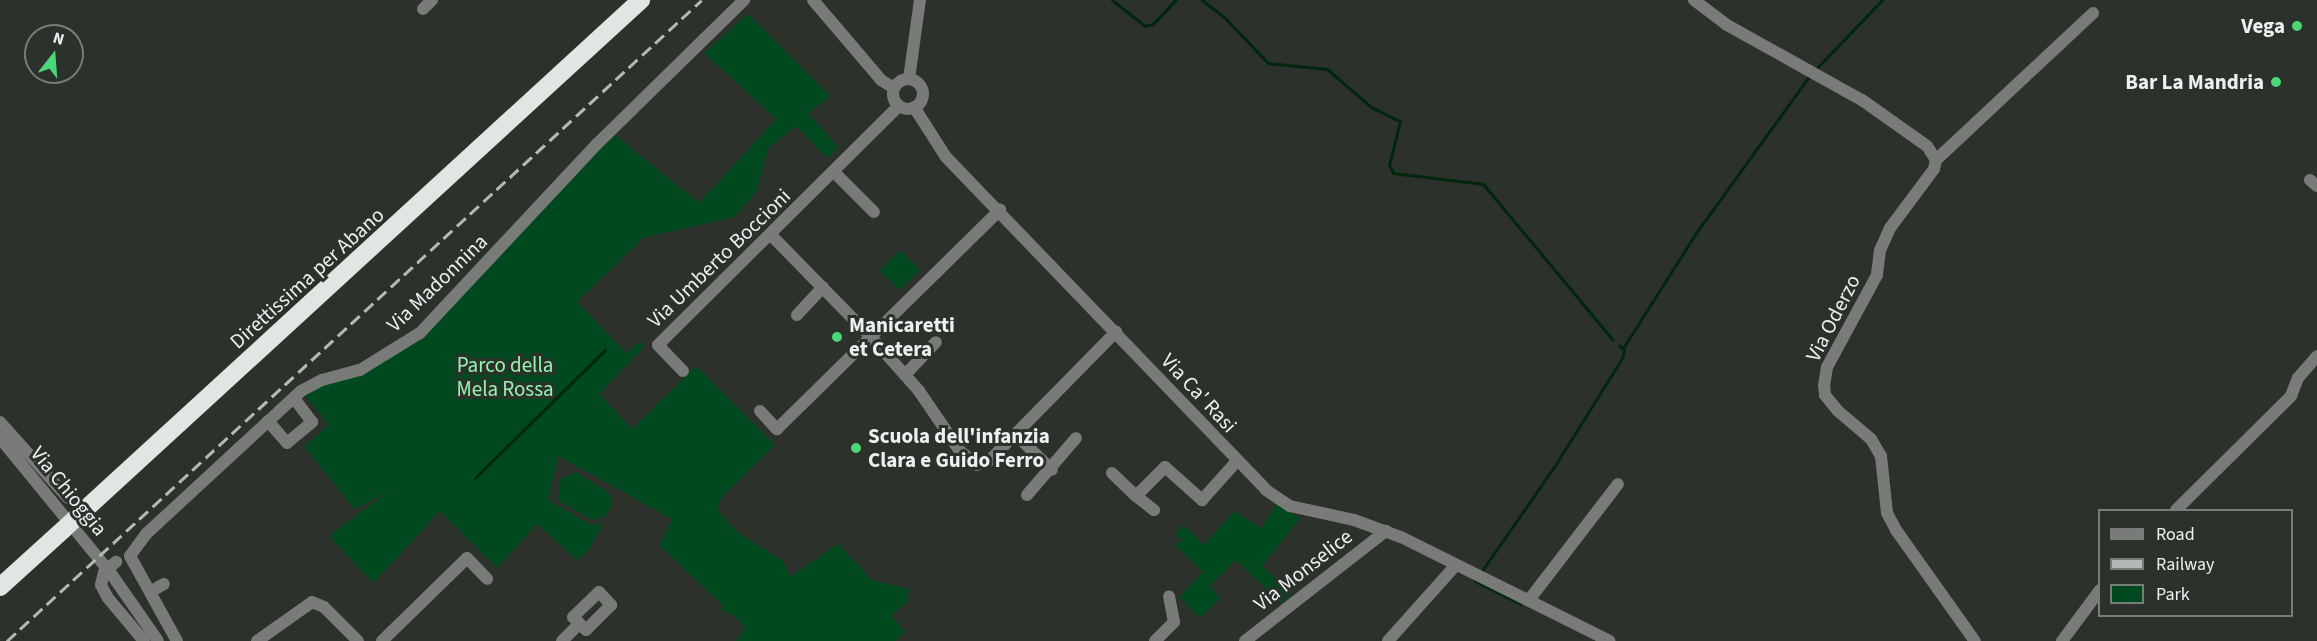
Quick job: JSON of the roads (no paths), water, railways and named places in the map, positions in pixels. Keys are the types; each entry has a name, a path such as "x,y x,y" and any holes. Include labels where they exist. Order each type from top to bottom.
{"highway":[{"name":"Direttissima per Abano","path":"0,586 641,0"}],"street":[{"name":"Via Madonnina","path":"130,556 146,534 294,398 322,380 360,370 420,333 597,144 744,0"},
{"path":"813,0 881,80 894,88"},
{"path":"909,79 920,0"},
{"path":"1694,0 1727,25 1862,100 1927,146 1936,160"},
{"name":"Via Oderzo","path":"1975,641 1896,530 1887,513 1881,456 1871,439 1838,411 1825,395 1827,367 1877,275 1890,228 1934,169 1936,160 2093,13"},
{"path":"909,79 918,82 923,91 921,101 914,107 899,106 894,100 894,88 909,79"},
{"name":"Via Umberto Boccioni","path":"683,371 658,345 834,173 899,106"},
{"name":"Via Ca' Rasi","path":"914,107 934,143 996,214 1116,332 1237,462 1290,506 1386,531 1610,641"},
{"path":"834,173 874,212"},
{"path":"760,411 777,429 996,214"},
{"path":"770,234 824,286 905,375 971,462 986,464 1116,332"},
{"path":"797,315 824,286"},
{"path":"905,375 936,342"},
{"path":"2177,509 2291,396 2298,378 2317,356"},
{"path":"268,421 287,443 312,422 294,398"},
{"name":"Via Chioggia","path":"0,422 68,498"},
{"path":"1016,435 1052,470"},
{"name":"Via Chioggia","path":"0,438 112,575 158,641"},
{"path":"1027,495 1052,470 1076,438"},
{"path":"1136,496 1165,467 1202,500 1237,462"},
{"path":"1112,473 1154,510"},
{"path":"1529,600 1618,484"},
{"name":"Via Monselice","path":"1245,641 1386,531"},
{"path":"130,556 177,641"},
{"name":"Via Chioggia","path":"130,556 116,562 104,572 101,585 108,598 144,641"},
{"path":"382,641 467,558 487,579"},
{"path":"1388,641 1456,565"},
{"path":"150,592 164,584"},
{"path":"599,592 611,605 585,630 579,624 573,617 599,592"},
{"path":"2062,641 2098,593"},
{"path":"1155,641 1174,622 1169,596"},
{"path":"257,641 312,602 324,607 358,641"},
{"path":"562,641 579,624"}],"waterway":[{"path":"1112,0 1145,26 1153,24 1175,0"},
{"path":"1202,0 1226,19 1268,63 1327,69 1371,107 1400,121 1389,165 1393,173 1483,184 1612,339"},
{"path":"1815,70 1882,0"},
{"path":"1623,348 1696,233 1810,75"},
{"path":"1481,572 1554,467 1622,358 1624,350 1619,345"},
{"path":"475,478 605,350"},
{"path":"1478,578 1475,581 1521,604"}],"railway":[{"path":"7,641 702,0"}],"place":[{"name":"Vega","path":"2297,26"},
{"name":"Bar La Mandria","path":"2276,82"},
{"name":"Manicaretti et Cetera","path":"837,337"},
{"name":"Scuola dell'infanzia Clara e Guido Ferro","path":"856,448"}],"park label":[{"name":"Parco della Mela Rossa","path":"505,377"}]}
